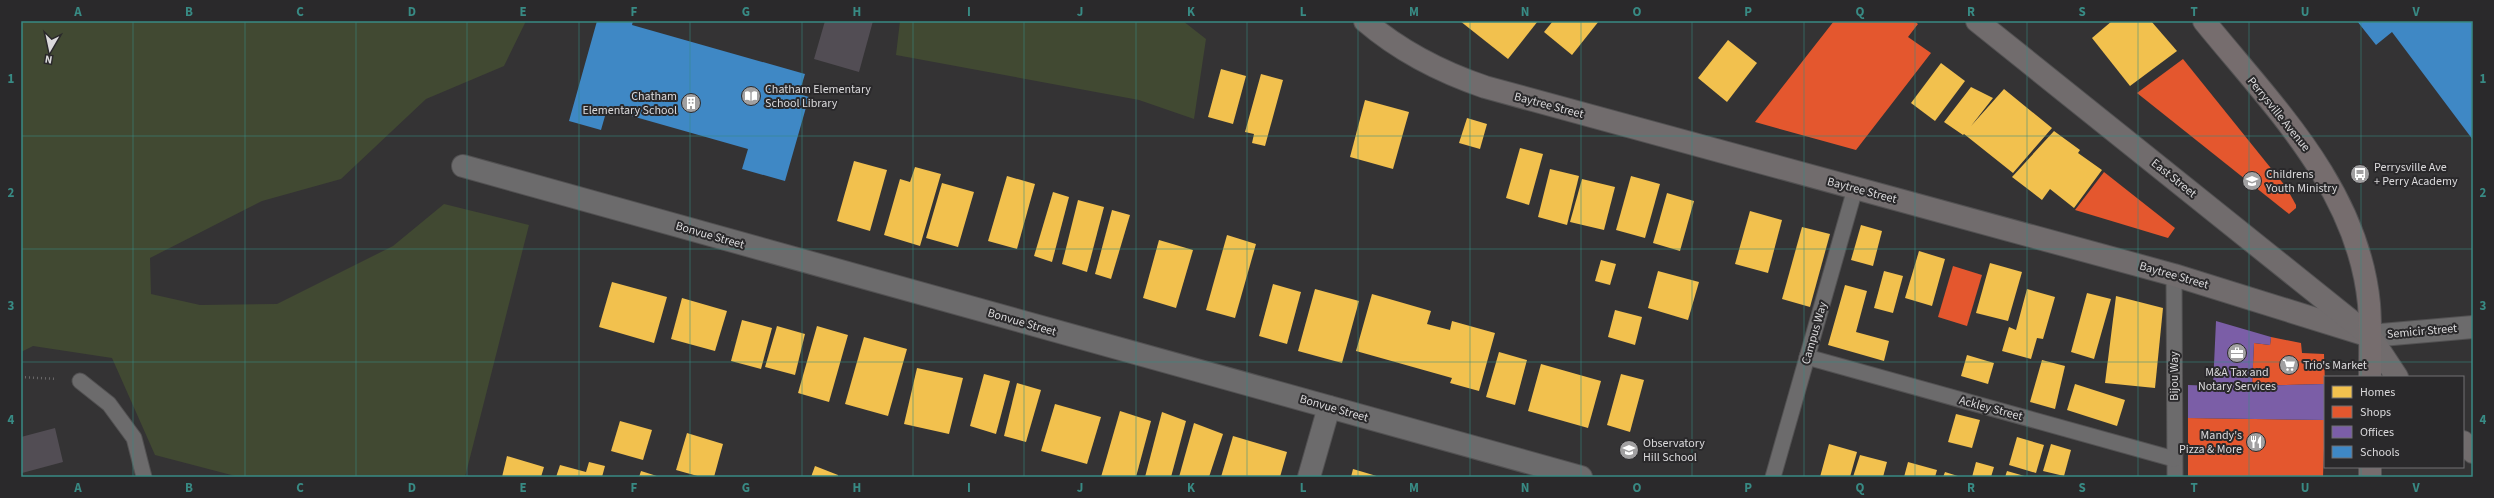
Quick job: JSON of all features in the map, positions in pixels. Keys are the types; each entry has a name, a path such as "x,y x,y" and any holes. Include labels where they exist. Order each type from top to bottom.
{"main road":[{"name":"Perrysville Avenue","path":"2204,21 2295,132 2330,184 2344,212 2363,270 2369,304 2370,376"}],"street":[{"name":"Baytree Street","path":"1365,21 1415,57 1462,79 1855,189 2174,275 2370,336"},
{"name":"East Street","path":"1978,21 2370,336 2396,376"},
{"name":"Bonvue Street","path":"463,166 1581,477"},
{"name":"Semicir Street","path":"2370,336 2473,327"},
{"path":"1309,477 1329,407"},
{"path":"2464,443 2473,452"}],"lane":[{"name":"Campus Way","path":"1773,477 1855,189"},
{"name":"Bijou Way","path":"2174,275 2174,477"},
{"name":"Ackley Street","path":"1807,357 2174,459"},
{"path":"80,381 109,404 134,438 144,477"}],"path":[{"path":"21,377 80,381"}],"green space":[{"path":"21,21 526,21 504,66 426,99 341,179 262,201 150,258 151,294 200,305 277,304 393,246 444,204 529,225 465,477 239,477 155,455 112,358 33,346 21,352"},
{"path":"900,21 1183,21 1206,39 1194,119 1139,100 896,55"}],"building: Homes":[{"path":"1460,21 1538,21 1508,59"},
{"path":"1553,21 1599,21 1572,55 1544,32"},
{"path":"2112,21 2151,21 2177,51 2130,86 2092,38"},
{"path":"1728,40 1757,63 1727,102 1698,78"},
{"path":"1941,63 1965,81 1935,121 1911,103"},
{"path":"1221,69 1246,76 1233,124 1208,117"},
{"path":"1261,74 1283,80 1265,146 1252,143 1254,134 1245,132"},
{"path":"1971,87 1993,98 1971,126 2004,89 2052,128 2013,173 1964,134 1963,135 1944,122"},
{"path":"1365,100 1409,112 1393,169 1350,157"},
{"path":"1467,118 1487,124 1480,149 1459,143"},
{"path":"2054,131 2080,150 2078,153 2102,170 2074,208 2050,189 2042,200 2012,177"},
{"path":"1520,148 1543,154 1529,205 1506,198"},
{"path":"854,161 887,170 870,231 837,221"},
{"path":"915,167 941,174 920,246 884,235 900,179 910,182"},
{"path":"1550,169 1579,176 1567,225 1538,217"},
{"path":"1007,176 1035,184 1017,249 988,241"},
{"path":"1631,176 1660,184 1645,238 1616,230"},
{"path":"1582,179 1615,187 1604,230 1570,222"},
{"path":"942,183 974,192 958,247 926,238"},
{"path":"1053,192 1069,197 1052,262 1034,256"},
{"path":"1667,193 1694,201 1680,251 1653,243"},
{"path":"1078,200 1104,207 1087,272 1062,264"},
{"path":"1112,210 1130,215 1111,279 1095,274"},
{"path":"1750,211 1782,220 1768,273 1735,264"},
{"path":"1861,225 1882,231 1873,266 1851,260"},
{"path":"1802,227 1830,234 1810,307 1782,299"},
{"path":"1227,235 1256,244 1235,318 1206,310"},
{"path":"1159,240 1193,250 1176,308 1143,298"},
{"path":"1919,251 1945,259 1932,306 1905,298"},
{"path":"1601,260 1616,264 1610,285 1595,281"},
{"path":"1990,263 2022,272 2008,321 1976,313"},
{"path":"1658,271 1699,282 1688,320 1648,308"},
{"path":"1884,271 1903,276 1893,313 1874,308"},
{"path":"612,282 667,297 654,343 599,327"},
{"path":"1273,284 1301,292 1287,344 1259,336"},
{"path":"1845,285 1867,291 1856,332 1889,341 1884,361 1828,345"},
{"path":"1315,289 1359,301 1342,363 1298,351"},
{"path":"2027,289 2055,297 2043,339 2037,338 2031,359 2002,351 2009,327 2016,330"},
{"path":"2087,293 2111,299 2094,359 2071,352"},
{"path":"1372,294 1431,311 1427,324 1450,330 1452,321 1495,333 1479,391 1450,383 1452,378 1356,351"},
{"path":"2116,296 2163,308 2155,388 2105,383"},
{"path":"682,298 727,311 715,351 671,339"},
{"path":"1615,310 1642,317 1635,345 1608,337"},
{"path":"742,320 772,328 761,369 731,361"},
{"path":"777,326 805,334 795,375 765,367"},
{"path":"817,326 848,335 829,402 798,393"},
{"path":"864,337 907,349 888,416 845,404"},
{"path":"1499,352 1527,360 1515,405 1486,397"},
{"path":"1967,355 1994,363 1988,384 1961,376"},
{"path":"2042,360 2065,366 2055,409 2030,402"},
{"path":"1541,364 1601,381 1588,428 1528,411"},
{"path":"917,368 963,378 949,434 904,424"},
{"path":"984,374 1010,381 996,434 970,426"},
{"path":"1621,374 1644,380 1630,432 1607,425"},
{"path":"1017,383 1041,390 1026,442 1004,436"},
{"path":"2075,384 2125,400 2117,426 2067,410"},
{"path":"1055,404 1101,417 1087,464 1041,451"},
{"path":"1120,411 1151,421 1136,477 1101,477"},
{"path":"1162,412 1186,421 1171,477 1145,477"},
{"path":"1956,414 1980,420 1972,448 1948,442"},
{"path":"620,421 652,430 643,460 611,451"},
{"path":"1194,423 1223,434 1209,477 1179,477"},
{"path":"687,433 723,444 714,477 701,477 676,470"},
{"path":"1233,436 1287,452 1280,477 1221,477"},
{"path":"2017,437 2044,445 2036,473 2009,465"},
{"path":"1829,444 1857,452 1850,477 1820,477"},
{"path":"2051,444 2071,450 2064,476 2043,471"},
{"path":"1860,455 1887,462 1883,477 1853,477"},
{"path":"507,456 544,467 541,477 502,477"},
{"path":"589,462 605,466 602,477 556,477 560,465 586,472"},
{"path":"1908,462 1937,470 1935,477 1904,477"},
{"path":"1976,462 1994,467 1991,477 1972,477"},
{"path":"815,466 838,475 838,477 811,477"},
{"path":"1353,469 1380,477 1351,477"},
{"path":"641,471 660,477 639,477"},
{"path":"2007,471 2028,477 2005,477"},
{"path":"1945,472 1961,477 1943,477"}],"building: Shops":[{"path":"1834,21 1914,21 1918,24 1908,37 1931,53 1856,150 1755,122"},
{"path":"2183,59 2286,187 2296,205 2296,208 2289,214 2137,93"},
{"path":"2104,172 2175,228 2168,238 2075,210"},
{"path":"1953,266 1982,275 1967,326 1938,317"},
{"name":"Trio's Market","path":"2271,337 2301,343 2302,353 2324,354 2324,384 2252,386 2254,343 2270,345"},
{"path":"2188,418 2324,420 2323,477 2188,477"}],"building: Offices":[{"path":"2216,321 2271,337 2270,345 2254,343 2252,386 2324,384 2324,420 2188,418 2188,385 2213,386"}],"building: Schools":[{"name":"Chatham Elementary School","path":"597,21 633,21 632,25 805,74 799,94 809,97 785,181 742,169 748,149 607,109 601,130 569,121"},
{"path":"2357,21 2473,21 2473,140 2392,32 2376,45"}],"building: Other":[{"path":"825,21 873,21 859,72 814,59"},
{"path":"55,428 63,462 22,473 23,477 21,477 21,437"}],"place":[{"name":"Chatham Elementary School Library","path":"751,96"},
{"name":"Chatham Elementary School","path":"691,103"},
{"name":"Perrysville Ave + Perry Academy","path":"2360,174"},
{"name":"Childrens Youth Ministry","path":"2252,181"},
{"name":"M&A Tax and Notary Services","path":"2237,353"},
{"name":"Trio's Market","path":"2289,365"},
{"name":"Mandy's Pizza & More","path":"2256,442"},
{"name":"Observatory Hill School","path":"1629,450"}]}
